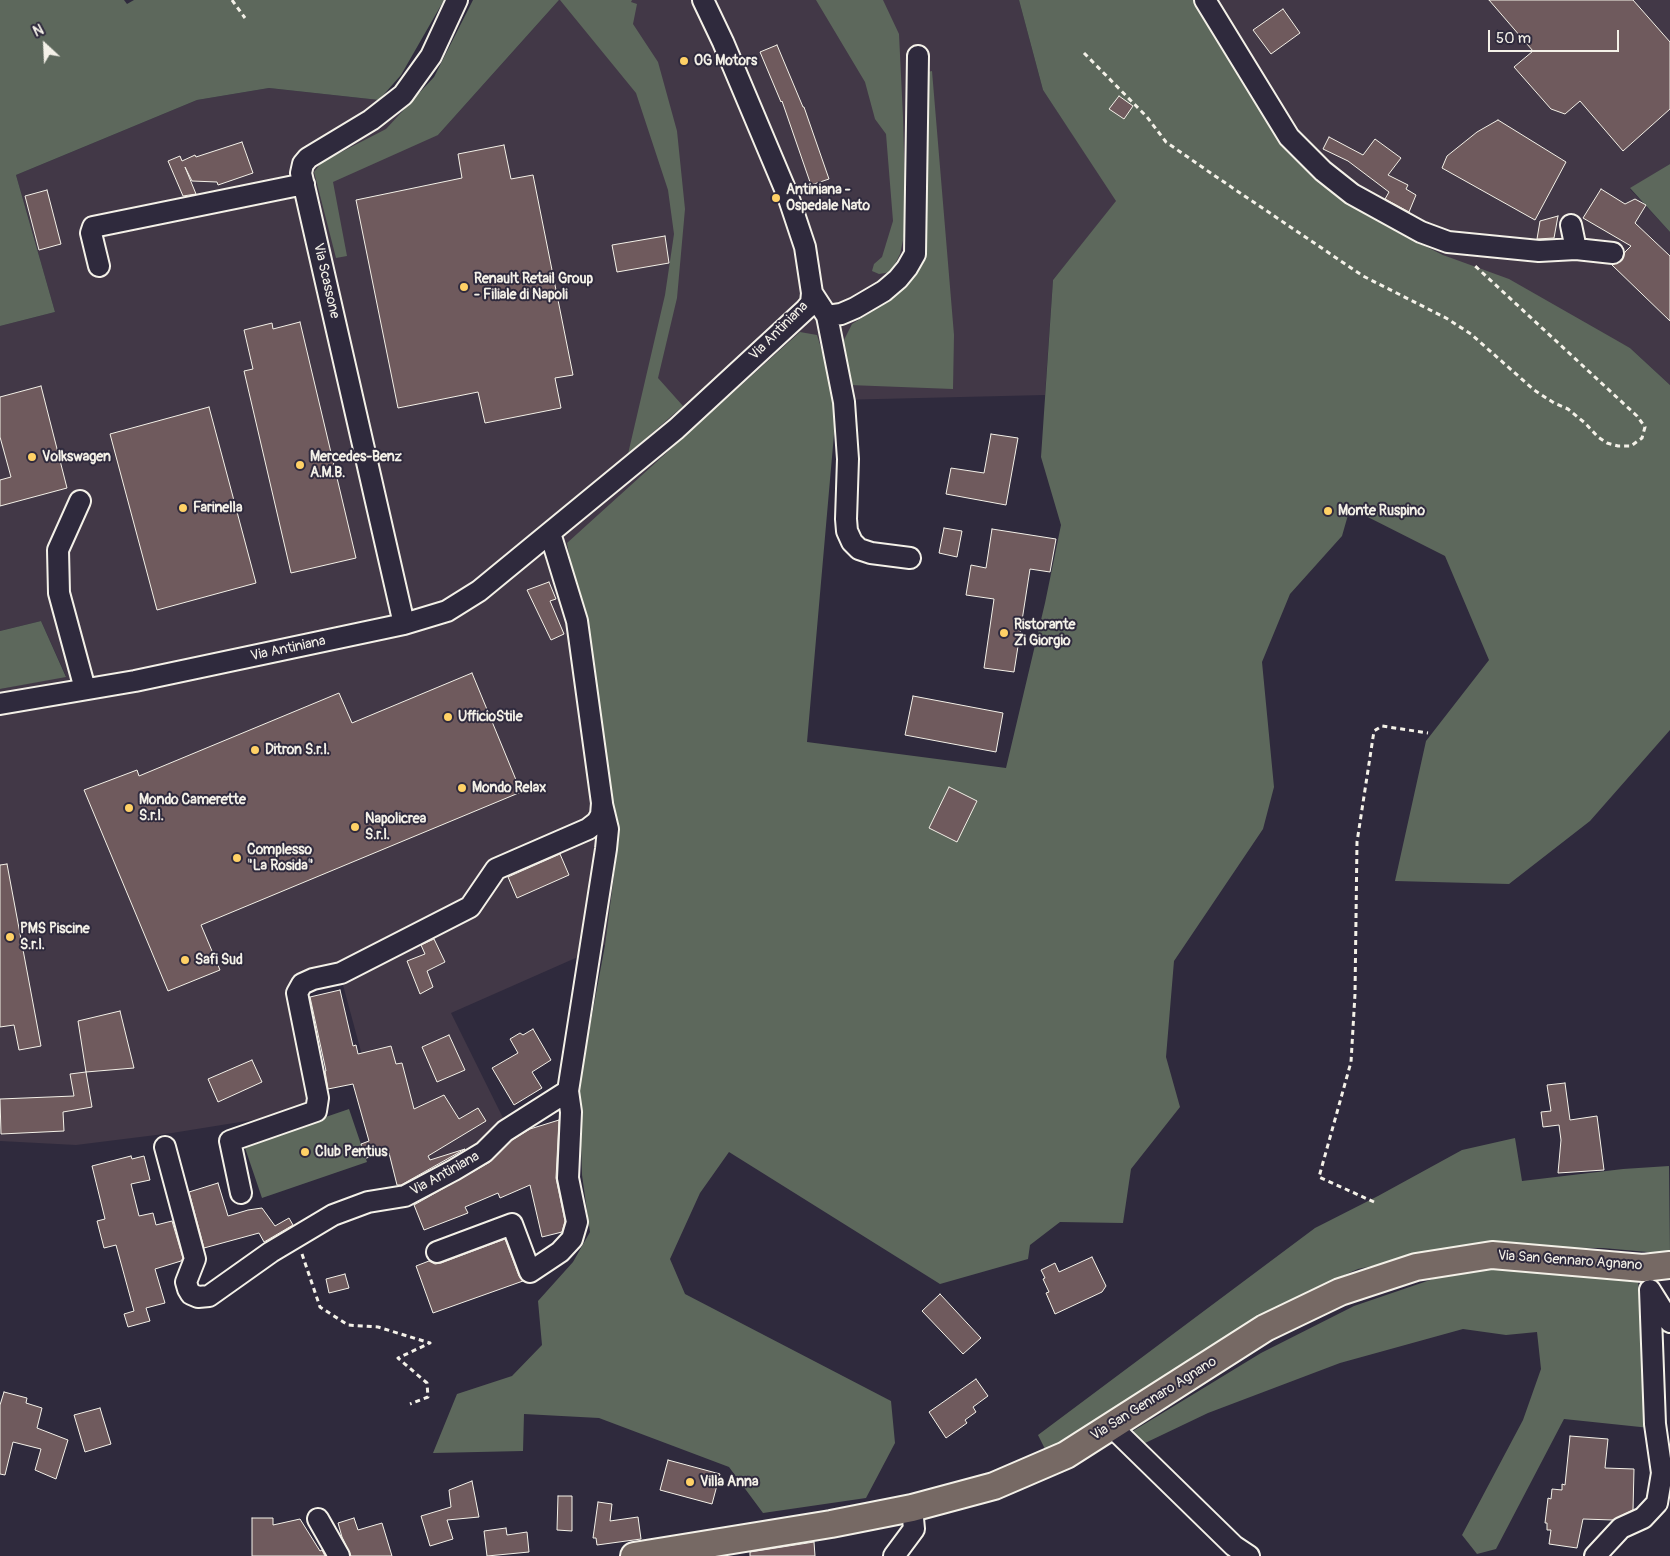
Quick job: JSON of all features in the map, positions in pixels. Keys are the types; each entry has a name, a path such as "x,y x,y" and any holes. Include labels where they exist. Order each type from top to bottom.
{"main road":[{"name":"Via San Gennaro Agnano","path":"634,1556 831,1524 955,1498 994,1486 1066,1455 1266,1328 1340,1292 1416,1267 1492,1255 1646,1279 1670,1265"}],"street":[{"name":"Via Scassone","path":"404,624 301,173 303,164 308,158 372,120 403,95 431,56 457,0"},
{"name":"Via Antiniana","path":"0,704 144,679 404,624 447,611 479,591 676,429 806,309 811,303 812,293 805,247 788,196 723,42 703,0"},
{"path":"1205,0 1288,136 1322,171 1352,194 1421,232 1448,242 1539,251 1576,249 1613,253"},
{"path":"827,316 841,314 855,308 884,290 898,279 915,254 918,56"},
{"path":"100,266 91,233 93,227 304,184"},
{"path":"1571,225 1576,249"},
{"path":"812,293 827,316 844,402 848,459 847,531 852,542 859,549 910,558"},
{"path":"80,501 58,550 59,593 85,689"},
{"path":"437,1252 512,1224 530,1272 560,1252 572,1239 576,1222 568,1178 571,1112 568,1090 608,829 602,802 577,621 550,533"},
{"path":"240,1193 230,1141 316,1111 318,1098 297,993 302,984 313,979 341,973 470,907 496,869 588,829 597,822 601,815 602,802"},
{"name":"Via Antiniana","path":"165,1147 195,1259 186,1282 191,1294 198,1297 209,1296 271,1252 334,1215 368,1202 405,1196 454,1170 484,1152 505,1131 568,1090"},
{"path":"1646,1279 1670,1322"},
{"path":"1595,1556 1621,1528 1643,1518 1657,1503 1662,1473 1655,1424 1646,1279"},
{"path":"1111,1426 1234,1546 1249,1556"},
{"path":"894,1556 914,1529 912,1508"},
{"path":"318,1519 339,1556"}],"path":[{"path":"232,0 245,18"},
{"path":"1084,53 1147,118 1166,142 1194,162 1363,276 1446,318 1471,334 1534,390 1554,403 1568,409 1598,437 1618,446 1631,446 1642,438 1645,427 1637,416 1448,242"},
{"path":"1374,1202 1319,1177 1351,1062 1355,994 1357,842 1374,732 1382,726 1428,733"},
{"path":"297,1236 320,1307 348,1325 385,1328 430,1343 398,1358 427,1383 428,1398 410,1404"}],"shaded area":[{"path":"559,0 1019,0 1043,90 1117,201 1053,280 1045,395 837,400 568,543 619,836 605,945 451,1013 507,1126 399,1192 343,985 297,993 313,1101 265,1118 172,1133 76,1145 0,1141 0,689 66,676 41,621 0,631 0,326 55,312 16,175 197,100 269,88 379,100 438,135"},
{"path":"1195,0 1670,0 1670,164 1630,189 1670,232 1670,385 1630,348 1403,235 1331,189"}],"green space":[{"path":"0,0 124,0 127,4 134,0 444,0 401,75 379,100 269,88 197,100 16,175 55,312 0,326"},
{"path":"473,0 559,0 438,135 333,182 347,256 336,258 314,172 322,162 386,129 434,77"},
{"path":"560,0 632,0 631,2 637,4 633,24 658,62 677,131 685,209 677,298 658,378 683,406 628,454 665,295 674,234 668,190 636,93"},
{"path":"816,0 883,0 899,34 906,227 900,254 891,272 879,274 872,271 874,264 882,257 893,221 886,134 875,119 865,82"},
{"path":"1019,0 1195,0 1331,189 1403,235 1443,255 1509,279 1630,348 1670,385 1670,730 1590,821 1509,884 1395,881 1426,741 1489,660 1445,556 1350,508 1342,536 1290,594 1262,662 1274,787 1263,829 1174,961 1166,1057 1180,1107 1131,1169 1123,1223 1060,1222 1030,1245 1028,1259 940,1284 729,1152 700,1193 670,1259 685,1294 891,1401 895,1443 866,1498 763,1513 729,1467 599,1418 524,1414 523,1451 433,1453 457,1394 512,1376 542,1345 538,1301 573,1262 590,1232 582,1175 579,1086 605,945 619,836 567,543 800,332 817,335 837,400 807,742 1006,768 1045,603 1061,525 1041,457 1053,280 1116,201 1043,90"},
{"path":"932,71 954,335 953,389 849,385 843,342 852,324 885,303 912,278 925,249 924,73"},
{"path":"1670,164 1670,232 1630,188"},
{"path":"41,621 66,677 0,689 0,631"},
{"name":"Club Pentius","path":"349,1109 367,1162 262,1198 244,1145"},
{"path":"1515,1138 1522,1181 1623,1169 1669,1166 1670,1254 1603,1248 1462,1247 1358,1269 1308,1291 1107,1417 1046,1451 1038,1435 1315,1228 1462,1150"},
{"path":"1501,1266 1638,1280 1650,1428 1564,1419 1496,1549 1477,1554 1462,1535 1523,1420 1541,1369 1537,1332 1506,1335 1463,1329 1340,1363 1208,1413 1143,1444 1133,1431 1261,1353 1354,1306 1436,1278"}],"building":[{"path":"1489,0 1633,0 1670,42 1670,109 1623,151 1580,101 1565,114 1551,109 1514,67 1533,51"},
{"path":"1283,9 1300,33 1271,54 1253,30"},
{"path":"777,45 804,107 829,179 811,185 782,101 760,52"},
{"path":"1119,96 1133,106 1124,119 1109,109"},
{"path":"1498,120 1566,162 1535,220 1442,168 1447,156 1477,132"},
{"path":"1329,137 1363,155 1375,139 1401,158 1388,175 1408,185 1406,189 1416,195 1409,212 1385,199 1389,192 1348,161 1323,149"},
{"path":"242,142 253,173 218,185 217,182 192,181 185,167 196,194 183,196 168,161 180,156 182,161 195,155 196,157"},
{"name":"Renault Retail Group - Filiale di Napoli","path":"504,145 511,179 533,175 573,375 555,378 561,408 485,423 478,392 398,408 356,200 462,178 458,154"},
{"path":"1601,189 1625,204 1635,199 1646,205 1635,223 1670,256 1670,321 1612,265 1622,260 1625,252 1631,246 1583,218"},
{"path":"47,190 61,244 39,250 25,196"},
{"path":"1558,216 1554,238 1537,239 1540,221"},
{"path":"665,236 669,263 617,272 612,245"},
{"name":"Mercedes-Benz A.M.B.","path":"300,322 356,558 291,573 244,371 253,369 244,330 272,323 273,329"},
{"name":"Volkswagen","path":"41,386 67,488 0,506 0,480 11,477 0,437 0,397"},
{"name":"Farinella","path":"209,407 256,583 157,610 110,434"},
{"path":"991,434 1018,438 1006,505 946,494 951,468 984,473"},
{"path":"944,528 962,531 957,557 939,553"},
{"name":"Ristorante Zi Giorgio","path":"992,529 1056,539 1050,572 1030,569 1014,672 984,668 994,599 966,595 971,565 986,568"},
{"path":"549,582 556,599 550,601 564,634 551,640 527,590"},
{"name":"Complesso \"La Rosida\"","path":"472,673 521,792 201,925 220,970 168,991 84,790 137,770 139,776 339,693 352,723"},
{"path":"913,696 1003,713 996,752 905,735"},
{"path":"949,787 977,801 957,842 929,828"},
{"path":"560,854 569,875 517,898 508,877"},
{"name":"PMS Piscine S.r.l.","path":"7,864 41,1046 19,1050 14,1025 0,1027 0,865"},
{"path":"434,939 445,962 427,971 433,987 420,994 407,961 425,954 421,945"},
{"path":"340,990 353,1046 356,1045 358,1054 391,1046 396,1064 402,1063 414,1109 444,1095 459,1119 478,1108 486,1121 428,1156 430,1160 465,1149 401,1185 397,1185 389,1153 366,1158 361,1144 369,1141 353,1084 328,1089 310,997"},
{"path":"120,1011 134,1068 86,1072 78,1021"},
{"path":"533,1029 551,1060 532,1072 542,1088 514,1105 492,1068 518,1053 510,1039 520,1033 523,1035"},
{"path":"449,1035 465,1070 437,1082 422,1047"},
{"path":"252,1060 262,1082 218,1102 208,1079"},
{"path":"86,1072 92,1107 63,1112 64,1131 1,1134 0,1099 74,1096 70,1074"},
{"path":"1565,1083 1570,1120 1597,1116 1604,1170 1558,1173 1561,1140 1559,1125 1543,1127 1541,1112 1551,1111 1547,1085"},
{"path":"559,1120 556,1178 565,1221 562,1232 542,1237 530,1185 500,1198 498,1193 465,1207 468,1213 424,1230 414,1205 490,1162 512,1140 530,1129"},
{"path":"131,1156 132,1159 144,1156 150,1180 131,1184 139,1216 153,1213 156,1225 172,1221 183,1258 181,1261 155,1269 165,1303 146,1308 150,1321 128,1327 124,1314 134,1311 116,1245 104,1248 97,1221 105,1219 92,1166"},
{"path":"218,1183 228,1216 262,1208 275,1226 289,1218 293,1225 264,1242 259,1233 204,1248 189,1192"},
{"path":"505,1239 519,1276 523,1281 433,1313 416,1266 429,1261 435,1264 441,1263"},
{"path":"1092,1257 1106,1286 1102,1292 1055,1314 1046,1293 1049,1292 1041,1270 1055,1263 1059,1272"},
{"path":"345,1274 349,1288 329,1293 326,1279"},
{"path":"940,1294 981,1338 963,1354 922,1311"},
{"path":"976,1379 988,1396 973,1407 976,1412 965,1420 967,1423 946,1438 929,1412"},
{"path":"4,1392 27,1398 26,1403 42,1408 37,1428 68,1440 56,1479 35,1470 41,1449 13,1442 5,1475 0,1474 0,1405"},
{"path":"100,1408 111,1444 85,1452 74,1415"},
{"path":"1570,1436 1608,1439 1605,1468 1634,1469 1633,1510 1613,1520 1583,1519 1577,1548 1549,1544 1551,1530 1547,1530 1547,1523 1545,1523 1548,1498 1551,1499 1552,1489 1562,1490 1562,1484 1565,1485"},
{"name":"Villa Anna","path":"668,1460 720,1474 712,1504 660,1490"},
{"path":"472,1481 479,1517 447,1520 453,1539 430,1546 421,1516 451,1507 449,1490"},
{"path":"558,1496 572,1496 572,1531 557,1530"},
{"path":"598,1502 612,1504 610,1521 638,1517 641,1539 597,1545 596,1538 593,1538"},
{"path":"252,1518 273,1518 273,1525 300,1519 325,1556 252,1556"},
{"path":"354,1518 358,1530 382,1523 392,1556 351,1556 338,1523"},
{"path":"506,1528 507,1535 527,1532 529,1552 487,1556 484,1531"},
{"path":"814,1542 815,1556 750,1556 750,1552"}],"place":[{"name":"OG Motors","path":"684,61"},
{"name":"Antiniana - Ospedale Nato","path":"776,198"},
{"name":"Renault Retail Group - Filiale di Napoli","path":"464,287"},
{"name":"Volkswagen","path":"32,457"},
{"name":"Mercedes-Benz A.M.B.","path":"300,465"},
{"name":"Farinella","path":"183,508"},
{"name":"Monte Ruspino","path":"1328,511"},
{"name":"Ristorante Zi Giorgio","path":"1004,633"},
{"name":"UfficioStile","path":"448,717"},
{"name":"Ditron S.r.l.","path":"255,750"},
{"name":"Mondo Relax","path":"462,788"},
{"name":"Mondo Camerette S.r.l.","path":"129,808"},
{"name":"Napolicrea S.r.l.","path":"355,827"},
{"name":"Complesso \"La Rosida\"","path":"237,858"},
{"name":"PMS Piscine S.r.l.","path":"10,937"},
{"name":"Safi Sud","path":"185,960"},
{"name":"Club Pentius","path":"305,1152"},
{"name":"Villa Anna","path":"690,1482"}]}
